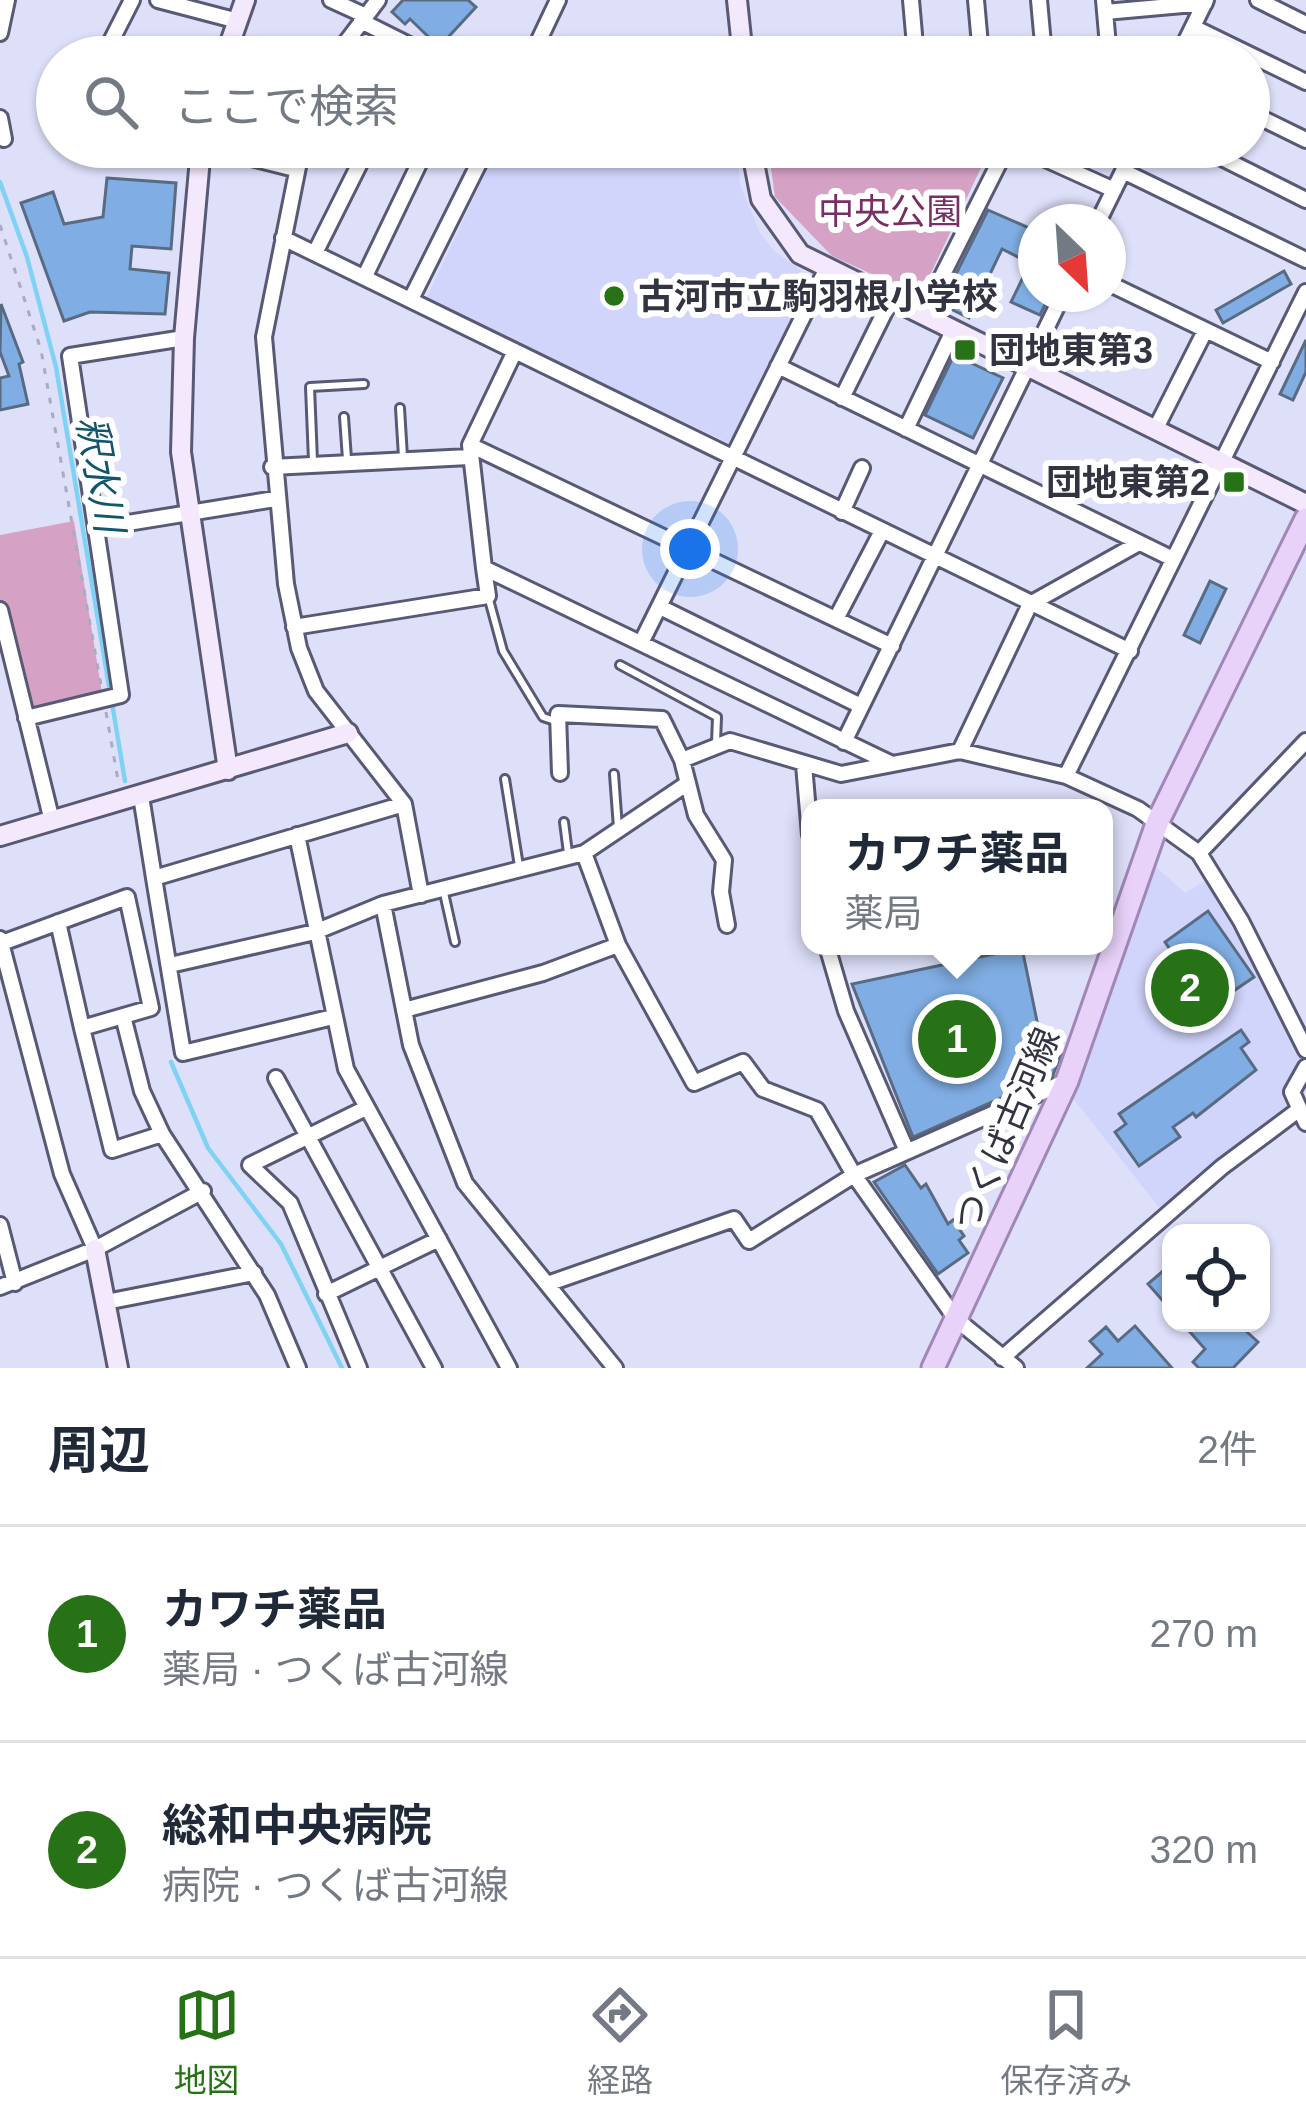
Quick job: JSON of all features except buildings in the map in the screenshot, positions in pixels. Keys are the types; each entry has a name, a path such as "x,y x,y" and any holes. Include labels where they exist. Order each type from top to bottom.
{"main road":[{"name":"つくば古河線","path":"1113,950 1158,821 1306,519"},
{"name":"つくば古河線","path":"933,1368 1067,1081 1111,955"}],"street":[{"path":"0,33 7,0"},
{"path":"114,36 132,0"},
{"path":"158,0 238,21"},
{"path":"233,36 245,0"},
{"path":"331,0 389,36"},
{"path":"350,36 378,0"},
{"path":"541,36 558,0"},
{"path":"737,0 740,36"},
{"path":"911,0 914,36"},
{"path":"976,0 979,36"},
{"path":"1039,0 1042,36"},
{"path":"1258,0 1306,24"},
{"path":"1107,36 1104,6 1205,1 1188,36"},
{"path":"1193,27 1211,36"},
{"path":"1270,64 1306,82"},
{"path":"0,118 4,139"},
{"path":"1270,122 1306,140"},
{"path":"201,168 184,338 181,452 228,770"},
{"path":"288,168 296,170 264,337 275,499 294,627 316,691 404,805 422,895"},
{"path":"315,253 358,168"},
{"path":"365,277 417,168"},
{"path":"411,299 476,168"},
{"path":"755,168 761,199 772,220 800,254 826,270 1306,504"},
{"path":"922,316 996,168"},
{"path":"1065,168 1114,190"},
{"path":"1107,204 1124,168"},
{"path":"1242,168 1306,200"},
{"path":"1123,171 1306,260"},
{"path":"283,238 1130,651"},
{"path":"642,641 826,270"},
{"path":"1066,776 1306,292"},
{"path":"1126,293 1272,362"},
{"path":"842,398 890,301"},
{"path":"844,742 1054,312"},
{"path":"906,429 953,331"},
{"path":"1155,430 1205,331"},
{"path":"26,718 122,695 70,356 184,338"},
{"path":"294,627 488,596 469,451 515,351"},
{"path":"778,366 1173,559"},
{"path":"272,466 404,460 469,451 688,547 892,646"},
{"path":"842,512 862,468"},
{"path":"97,528 275,499"},
{"path":"836,619 882,531"},
{"path":"960,751 1030,604 1138,543"},
{"path":"484,568 891,764"},
{"path":"660,608 861,706"},
{"path":"0,610 52,821"},
{"path":"560,773 558,714 662,719 682,760 696,815 724,860 721,892 727,926"},
{"path":"0,836 348,733"},
{"path":"1199,853 1306,741"},
{"path":"682,760 716,746 748,742 841,774 960,751 1066,776 1097,799"},
{"path":"804,765 807,799"},
{"path":"170,965 315,932 383,904 576,854 688,783"},
{"path":"141,796 183,1053 333,1017"},
{"path":"154,878 404,805"},
{"path":"1113,805 1158,821 1199,853 1241,921 1306,1049"},
{"path":"297,835 346,1069 508,1368"},
{"path":"576,854 618,945 694,1083 742,1062 763,1089 817,1111 854,1175 956,1319 1016,1368"},
{"path":"82,1028 151,1008 128,897 1,940 62,1174 95,1249 118,1368"},
{"path":"383,904 412,1045 464,1183 615,1368"},
{"path":"58,922 112,1150 162,1134"},
{"path":"404,1010 543,973 618,945"},
{"path":"830,955 846,1010 906,1149"},
{"path":"123,1016 142,1091 162,1134 254,1273 298,1368"},
{"path":"1003,1358 1222,1167 1302,1117 1292,1092 1306,1067"},
{"path":"276,1078 434,1368"},
{"path":"550,1283 734,1219 749,1241 854,1175 1067,1081"},
{"path":"358,1368 290,1203 250,1165 366,1108"},
{"path":"0,1225 7,1285 95,1249 203,1191"},
{"path":"326,1294 439,1239"},
{"path":"106,1302 254,1273"}],"lane":[{"path":"314,464 310,387 364,384"},
{"path":"400,408 404,460"},
{"path":"344,416 347,463"},
{"path":"488,596 502,651 543,717 558,722"},
{"path":"620,665 717,717 716,746"},
{"path":"614,773 618,828"},
{"path":"506,779 519,869"},
{"path":"564,822 576,854"},
{"path":"443,889 455,942"}],"path":[{"path":"0,225 41,350 121,796"}],"shaded area":[{"name":"古河市立駒羽根小学校","path":"488,168 739,168 740,184 760,233 774,251 811,278 729,443 426,299"},
{"path":"1155,866 1185,893 1210,878 1302,1055 1286,1089 1289,1109 1161,1210 1072,1097"}],"green space":[{"name":"中央公園","path":"771,168 981,168 920,296 832,256 775,197"},
{"path":"74,521 103,699 25,714 0,603 0,535"}],"waterway":[{"name":"釈水川","path":"0,182 27,257 56,367 110,692"},
{"name":"釈水川","path":"112,703 125,781"},
{"name":"釈水川","path":"171,1062 208,1148 281,1244 342,1368"}],"place":[{"name":"古河市立駒羽根小学校","path":"614,296"},
{"name":"団地東第3","path":"965,350"},
{"name":"団地東第2","path":"1234,482"},
{"name":"総和中央病院","path":"1190,988"},
{"name":"カワチ薬品","path":"957,1039"}]}
